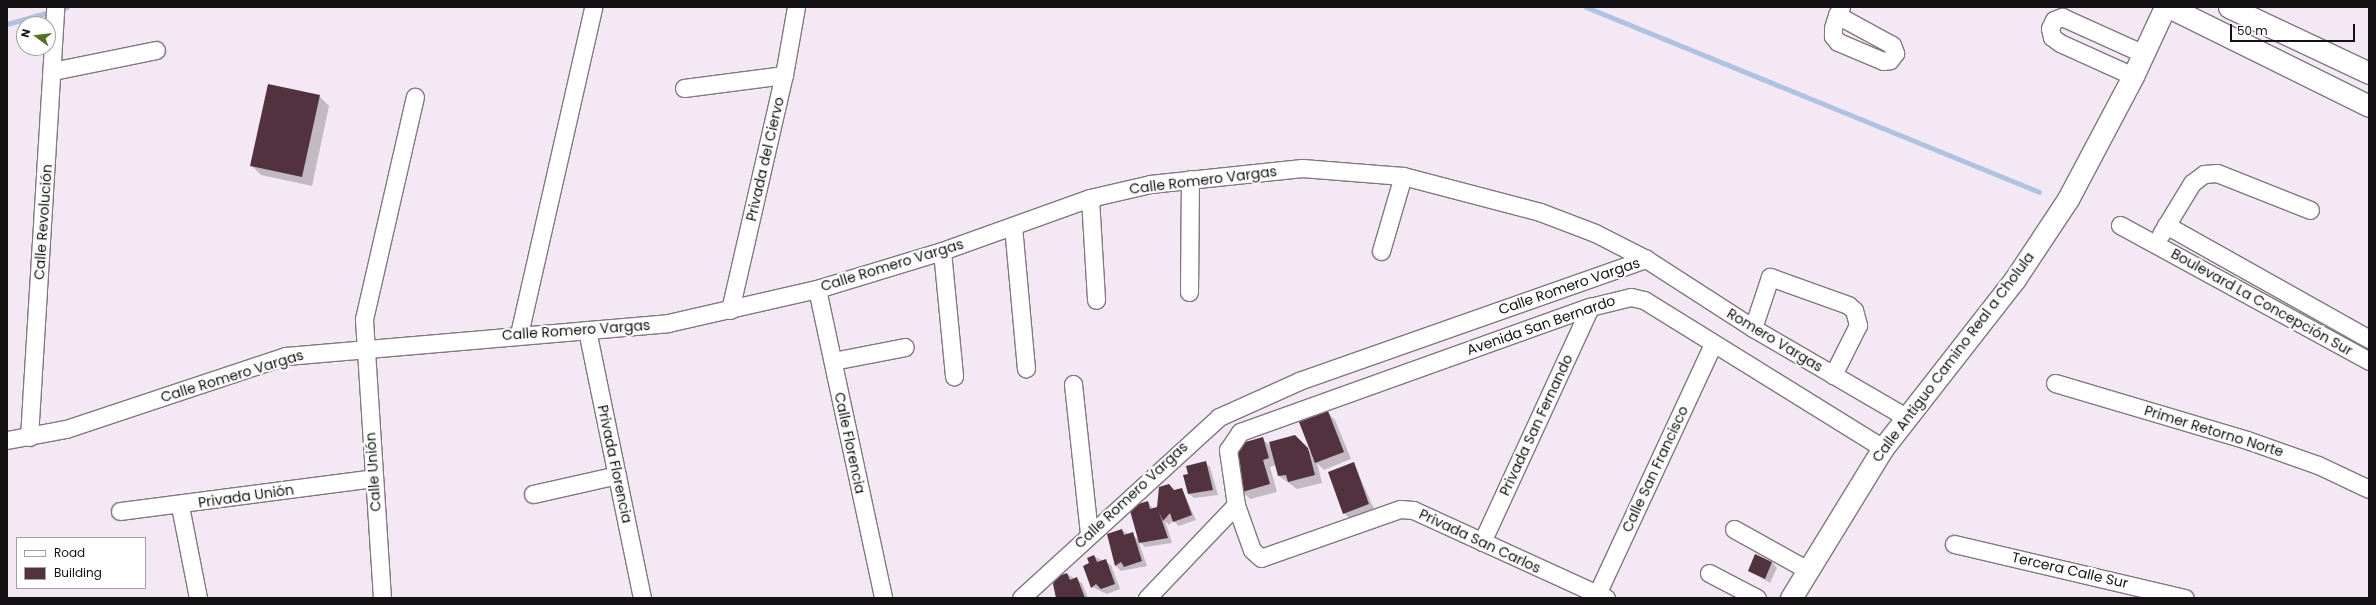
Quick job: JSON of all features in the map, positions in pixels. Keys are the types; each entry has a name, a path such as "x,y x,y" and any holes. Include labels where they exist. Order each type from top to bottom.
{"main road":[{"name":"Calle Antiguo Camino Real a Cholula","path":"1791,598 1806,569 1883,448 2015,279 2068,198 2133,76 2165,7"},
{"path":"2168,7 2369,106"},
{"path":"2229,7 2369,73"}],"street":[{"path":"519,334 593,7"},
{"name":"Privada del Ciervo","path":"730,310 784,75 796,7"},
{"name":"Calle Revolución","path":"29,437 56,11"},
{"path":"2133,76 2060,43 2052,37 2050,28 2054,20 2062,17 2144,54"},
{"path":"53,71 156,50"},
{"path":"684,88 784,75"},
{"name":"Calle Unión","path":"382,598 373,478 365,303 415,97"},
{"name":"Calle Romero Vargas","path":"7,440 66,429 286,356 366,347 519,334 668,324 816,289 942,251 1090,198 1190,179 1302,168 1403,176 1540,212 1595,234 1646,260"},
{"path":"2156,243 2192,183 2204,174 2217,173 2310,210"},
{"path":"1381,251 1403,176"},
{"path":"1190,179 1190,292"},
{"path":"1090,198 1096,300"},
{"name":"Boulevard La Concepción Sur","path":"2120,225 2156,243 2369,361"},
{"name":"Boulevard La Concepción Sur","path":"2166,225 2369,339"},
{"path":"1013,226 1026,368"},
{"path":"942,251 954,376"},
{"name":"Calle Romero Vargas","path":"1021,598 1089,533 1219,417 1299,381 1646,260"},
{"name":"Romero Vargas","path":"1646,260 1753,328 1906,418"},
{"path":"1753,328 1770,277 1848,305 1854,310 1858,325 1833,375"},
{"name":"Calle Florencia","path":"816,289 883,598"},
{"name":"Avenida San Bernardo","path":"1236,505 1228,450 1240,432 1617,298 1644,300 1883,448"},
{"name":"Privada San Fernando","path":"1482,542 1590,307"},
{"name":"Privada Florencia","path":"587,330 642,598"},
{"name":"Calle San Francisco","path":"1601,596 1714,344"},
{"path":"832,361 905,347"},
{"name":"Primer Retorno Norte","path":"2055,383 2248,440 2318,465 2369,489"},
{"path":"1072,384 1089,533"},
{"path":"534,494 617,475"},
{"name":"Privada Unión","path":"120,511 180,506 373,478"},
{"path":"1147,598 1236,505"},
{"name":"Privada San Carlos","path":"1236,505 1252,550 1261,558 1400,509 1413,510 1601,596"},
{"path":"180,506 198,598"},
{"path":"1734,529 1806,569"},
{"name":"Tercera Calle Sur","path":"1954,544 2185,598"},
{"path":"1709,573 1757,598"}],"building":[{"path":"268,84 320,95 302,177 250,166"},
{"path":"1328,411 1344,452 1315,463 1299,422"},
{"path":"1295,435 1308,448 1315,475 1288,482 1286,475 1278,476 1269,442"},
{"path":"1263,437 1269,458 1263,460 1270,484 1242,492 1235,445"},
{"path":"1206,461 1213,490 1188,494 1183,475 1188,474 1186,466"},
{"path":"1354,462 1369,504 1343,514 1328,472"},
{"path":"1169,484 1174,490 1182,488 1192,515 1173,522 1170,513 1163,521 1159,512 1168,538 1139,543 1129,507 1148,501 1150,509 1157,507 1159,487"},
{"path":"1122,529 1124,535 1133,532 1142,561 1124,567 1121,562 1115,566 1107,534"},
{"path":"1755,554 1772,562 1765,579 1748,571"},
{"path":"1094,555 1097,562 1106,559 1115,584 1101,589 1096,584 1091,588 1083,566 1089,563 1087,558"},
{"path":"1067,573 1070,580 1077,577 1085,598 1056,598 1053,584 1056,577"}],"waterway":[{"path":"7,24 67,7"},
{"path":"1586,7 2039,192"}]}
